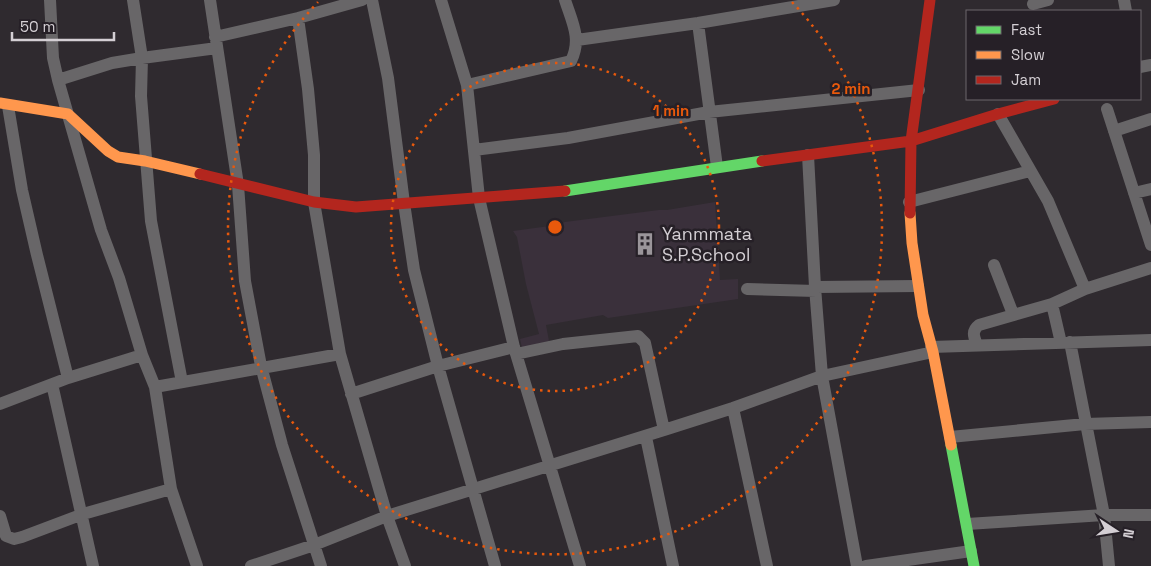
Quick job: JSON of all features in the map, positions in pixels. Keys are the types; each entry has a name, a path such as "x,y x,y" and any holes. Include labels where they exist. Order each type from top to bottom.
{"street":[{"path":"51,0 53,58 58,80 88,189 119,278 142,355 155,387 171,488 197,566"},
{"path":"134,0 142,58 141,96 151,221 182,382"},
{"path":"210,0 238,185 245,280 261,368 282,444 321,566"},
{"path":"58,80 112,63 216,43 362,0"},
{"path":"372,0 388,78 414,270 438,366 495,566"},
{"path":"441,0 467,85 479,198 515,351 580,566"},
{"path":"467,85 571,61 576,51 577,40 566,0"},
{"path":"577,40 698,24 811,2 834,0"},
{"path":"930,0 911,141 910,202 912,243 923,315 950,437 974,566"},
{"path":"1032,5 1048,0"},
{"path":"298,18 309,98 314,155 314,202 340,354 387,516 405,566"},
{"path":"698,24 717,167"},
{"path":"474,150 568,138 709,112 918,90"},
{"path":"68,378 37,255 4,104 68,114 108,151 118,157 146,161 238,185 314,202 356,207 578,190 717,167 911,141 1047,100"},
{"path":"1107,108 1151,246"},
{"path":"998,114 1048,201 1085,290"},
{"path":"1114,130 1151,119"},
{"path":"808,155 822,376 857,566"},
{"path":"910,202 1030,171"},
{"path":"1134,193 1151,189"},
{"path":"994,265 1013,314"},
{"path":"977,345 973,334 975,328 979,325 1052,304 1085,290 1151,268"},
{"path":"747,289 918,286"},
{"path":"1052,304 1066,343 1085,424 1104,515 1109,566"},
{"path":"351,394 438,366 515,351 638,336 645,343 664,430"},
{"path":"251,566 269,563 387,516 646,437 822,376 932,349 977,345 1151,340"},
{"path":"155,387 340,354"},
{"path":"0,404 68,378 142,355"},
{"path":"52,384 94,566"},
{"path":"733,408 767,566"},
{"path":"950,437 1085,424 1151,422"},
{"path":"646,437 674,566"},
{"path":"0,516 6,536 22,537 83,514 171,488"},
{"path":"966,524 1104,515 1151,515"},
{"path":"866,566 972,551"}],"shaded area":[{"path":"715,202 720,280 738,279 738,299 608,318 603,315 546,325 549,341 522,348 520,339 539,334 526,284 517,237 513,231 557,225 565,222 667,210"}],"traffic: fast":[{"path":"565,191 762,161"},
{"path":"951,445 974,566"}],"traffic: slow":[{"path":"0,103 68,114 108,151 118,157 145,161 200,174"},
{"path":"910,213 912,243 923,315 933,352 951,445"}],"traffic: jam":[{"path":"910,213 911,141 930,0"},
{"path":"762,161 911,141 1050,100"},
{"path":"200,174 314,202 356,207 565,191"}],"place":[{"name":"Yanmmata S.P.School","path":"645,244"}]}
